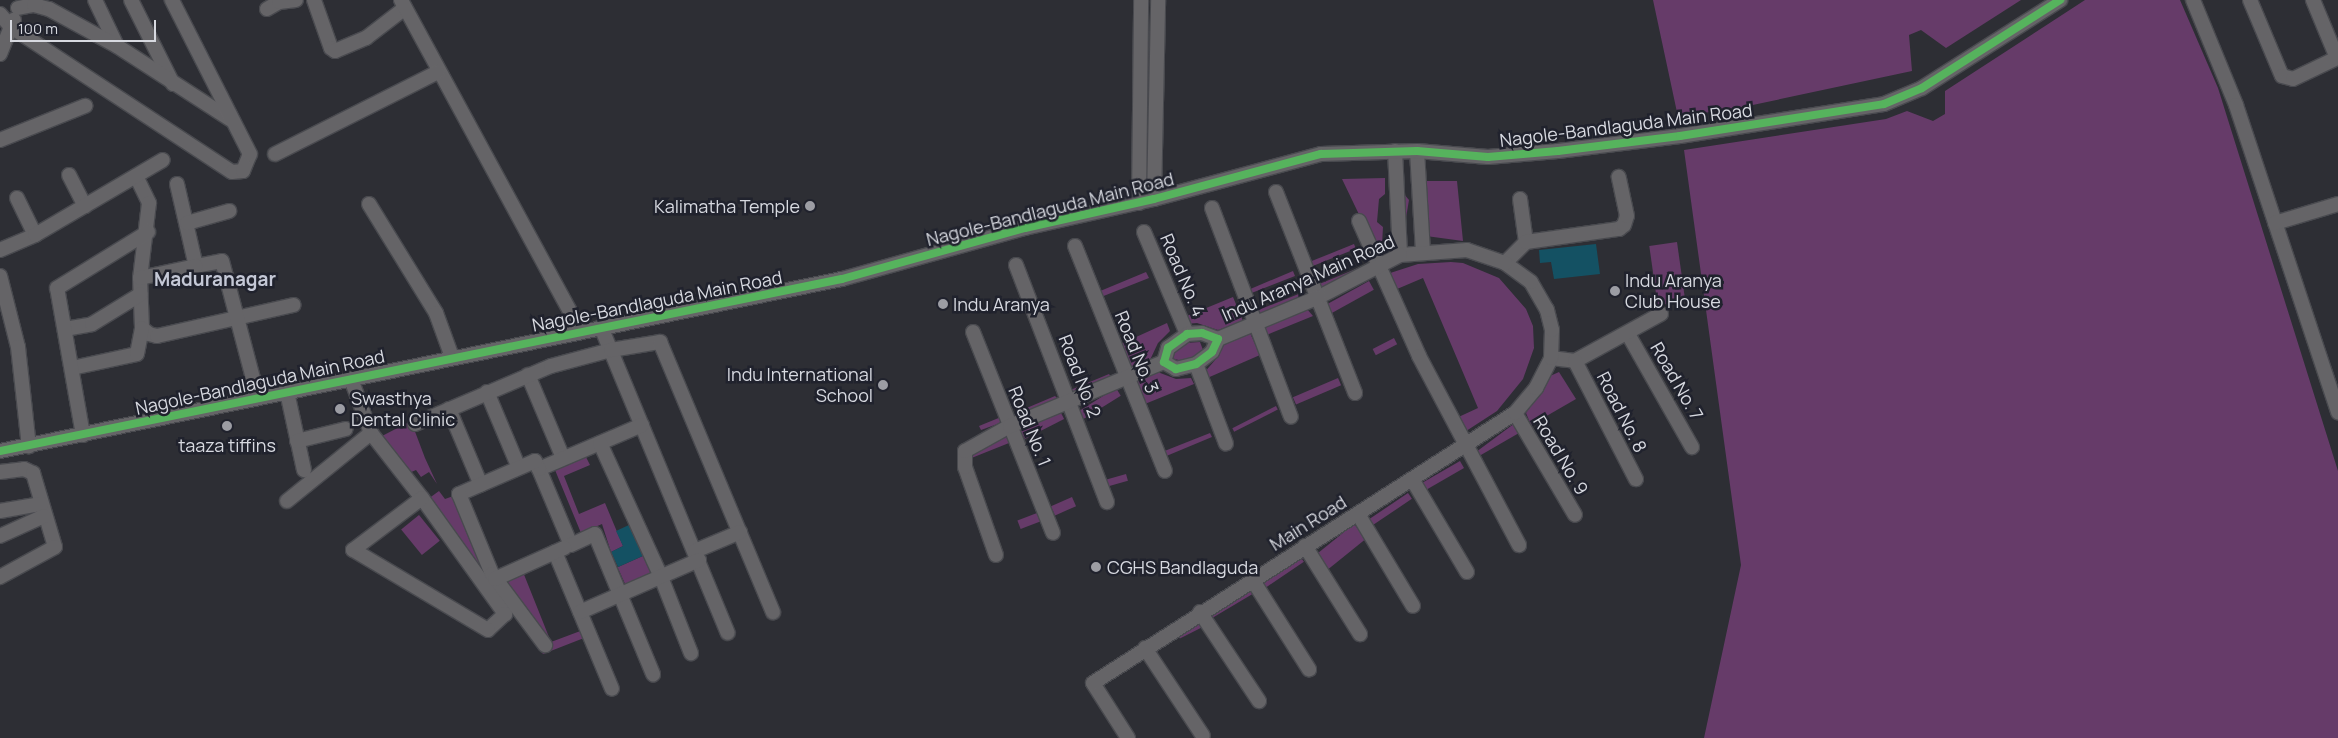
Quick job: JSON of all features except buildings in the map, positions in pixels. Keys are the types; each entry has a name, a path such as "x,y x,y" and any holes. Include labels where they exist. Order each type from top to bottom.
{"street":[{"path":"95,0 117,46"},
{"path":"131,0 174,85"},
{"path":"0,14 12,27 232,172 242,171 250,154 230,119 172,0"},
{"path":"266,9 279,2 296,0"},
{"path":"314,0 331,48 335,51 366,38 403,4 438,72 580,330"},
{"path":"1140,203 1141,0"},
{"path":"1154,199 1158,0"},
{"name":"Nagole-Bandlaguda Main Road","path":"0,451 580,330 842,279 1025,228 1140,203 1321,154 1417,151 1488,157 1558,151 1680,136 1884,104 1922,88 2060,0"},
{"path":"2194,0 2236,105 2275,223 2335,391 2338,412"},
{"path":"2250,0 2282,76 2293,80 2337,58 2313,0"},
{"path":"0,54 12,27 17,4 34,5 49,9 117,46 174,85 230,119"},
{"path":"275,154 438,72"},
{"path":"0,140 85,106"},
{"path":"1395,151 1400,255"},
{"path":"1417,151 1423,252"},
{"path":"0,250 35,235 164,160"},
{"path":"69,175 85,206"},
{"path":"72,368 137,354 142,328 140,278 148,232 149,204 136,176"},
{"path":"1505,263 1526,242 1619,229 1624,225 1627,216 1619,177"},
{"path":"178,184 196,266"},
{"path":"1276,192 1319,297 1355,393"},
{"path":"17,198 35,235"},
{"path":"1520,199 1526,242"},
{"path":"369,204 436,313 452,357"},
{"path":"2275,223 2338,204"},
{"path":"1212,208 1258,323 1291,417"},
{"path":"187,223 229,211"},
{"path":"1359,221 1419,356 1520,544"},
{"path":"83,435 57,288 148,232"},
{"name":"Road No. 4","path":"1144,232 1187,334"},
{"name":"Road No. 3","path":"1075,246 1165,471"},
{"name":"Indu Aranya Main Road","path":"1218,339 1319,297 1400,255 1467,250 1505,263 1531,282 1547,310 1552,330 1551,358 1536,388 1515,413 1467,445"},
{"path":"140,278 222,261 258,397"},
{"name":"Road No. 2","path":"1016,265 1071,401 1107,502"},
{"path":"0,276 18,347 29,446"},
{"path":"65,329 92,324 141,294"},
{"path":"142,328 157,336 294,305"},
{"path":"1551,358 1575,361 1628,334 1661,314"},
{"path":"601,327 728,633"},
{"name":"Road No. 1","path":"973,332 1053,533"},
{"path":"1202,333 1218,339 1212,352 1196,364 1176,369 1164,362 1168,348 1187,334 1202,333"},
{"name":"Road No. 7","path":"1628,334 1692,447"},
{"path":"415,424 528,375 611,350 660,342 773,612"},
{"name":"Road No. 8","path":"1575,361 1636,479"},
{"path":"996,555 965,467 965,451 973,444 1010,426 1164,362"},
{"path":"1196,364 1226,444"},
{"path":"528,375 563,458"},
{"path":"351,378 371,433 422,498 505,614 488,630 353,550 422,498"},
{"path":"287,392 304,470"},
{"path":"487,392 519,468"},
{"path":"449,409 481,485"},
{"name":"Road No. 9","path":"1515,413 1575,515"},
{"path":"539,469 642,425"},
{"path":"297,441 346,430"},
{"path":"288,500 371,433"},
{"path":"600,443 661,577 691,653"},
{"name":"Main Road","path":"1128,738 1093,683 1200,612 1467,445"},
{"path":"546,645 495,579 459,494 535,461 571,545"},
{"path":"0,472 30,469 54,547 0,577"},
{"path":"1412,479 1467,572"},
{"path":"0,511 43,510"},
{"path":"0,536 43,510"},
{"path":"1358,514 1413,606"},
{"path":"580,612 661,577 740,532"},
{"path":"495,579 595,534 653,674"},
{"path":"1305,546 1360,634"},
{"path":"555,552 612,689"},
{"path":"1252,579 1309,669"},
{"path":"1200,612 1258,700"},
{"path":"1145,648 1203,736"}],"shaded area":[{"path":"1653,0 2021,0 1946,48 1921,30 1909,35 1912,71 1748,106 1678,117"},
{"path":"2085,0 2180,0 2218,88 2338,471 2338,738 1704,738 1741,565 1684,150 1886,119 1907,111 1933,121 1945,114 1945,91"},
{"path":"1385,178 1385,194 1379,199 1377,222 1383,227 1382,245 1377,252 1342,179"},
{"path":"1424,181 1457,181 1463,241 1426,236"},
{"path":"1404,194 1409,200 1405,224 1400,196"},
{"path":"1677,242 1685,301 1658,305 1649,246"},
{"path":"1354,244 1356,249 1310,267 1309,262"},
{"path":"1463,263 1499,278 1526,309 1533,326 1534,348 1523,379 1497,411 1460,435 1452,420 1478,408 1423,278 1390,292 1384,275 1418,264"},
{"path":"1363,266 1365,269 1319,289 1317,285"},
{"path":"1293,271 1295,276 1249,294 1248,290"},
{"path":"1146,272 1149,278 1096,299 1093,294"},
{"path":"1369,281 1374,290 1332,313 1327,304"},
{"path":"1301,293 1302,297 1258,316 1256,311"},
{"path":"1233,297 1243,321 1218,330 1197,323 1184,324 1182,318"},
{"path":"1307,309 1313,316 1264,336 1264,325"},
{"path":"1167,323 1170,331 1158,343 1150,360 1125,371 1114,347"},
{"path":"1250,333 1260,355 1205,379 1203,374 1216,359 1224,344"},
{"path":"1394,338 1397,344 1376,355 1373,349"},
{"path":"1200,342 1203,350 1193,357 1183,361 1170,358 1171,353 1185,343"},
{"path":"1155,371 1176,379 1191,378 1194,384 1140,406 1129,381"},
{"path":"1559,372 1576,399 1531,425 1526,413 1550,376"},
{"path":"1109,374 1111,377 1069,393 1068,391"},
{"path":"1338,378 1341,385 1296,405 1293,397"},
{"path":"1116,388 1121,396 1083,419 1079,411"},
{"path":"1055,396 1058,399 1016,416 1015,413"},
{"path":"1276,406 1278,410 1234,432 1232,428"},
{"path":"1060,411 1064,419 1025,439 1021,431"},
{"path":"1001,417 1003,422 981,430 979,426"},
{"path":"411,421 437,484 429,472 421,477 416,470 409,473 382,436"},
{"path":"1515,423 1519,433 1474,459 1472,455"},
{"path":"1006,433 1009,443 969,459 974,447"},
{"path":"1210,433 1212,437 1164,457 1162,452"},
{"path":"586,457 590,465 564,476 579,514 605,503 623,546 611,552 602,524 581,533 555,470"},
{"path":"1460,461 1464,468 1422,492 1418,485"},
{"path":"1126,474 1128,481 1107,487 1105,480"},
{"path":"439,491 445,499 456,495 486,576 428,499"},
{"path":"1408,493 1412,499 1373,525 1369,519"},
{"path":"1072,497 1076,506 1055,515 1051,506"},
{"path":"1037,513 1040,521 1021,529 1017,521"},
{"path":"419,515 440,541 422,555 401,529"},
{"path":"1354,524 1366,539 1328,570 1316,555"},
{"path":"645,555 654,575 627,587 618,567"},
{"path":"1300,556 1304,562 1264,589 1260,583"},
{"path":"523,572 551,642 583,630 584,638 543,654 506,604 503,583"},
{"path":"1249,589 1252,594 1212,618 1209,613"},
{"path":"1199,621 1202,627 1180,639 1177,632"}],"water":[{"path":"1596,244 1600,274 1554,279 1551,262 1540,263 1539,250"},
{"path":"631,524 645,555 618,567 611,552 623,546 616,531"}],"cycle path":[{"path":"0,451 842,279 1025,228 1154,199 1321,154 1417,151 1488,157 1558,151 1680,136 1884,104 1922,88 2060,0"},
{"path":"1202,333 1218,339 1212,352 1196,364 1176,369 1164,362 1168,348 1187,334 1202,333"}],"place":[{"name":"Kalimatha Temple","path":"810,206"},
{"name":"Indu Aranya Club House","path":"1615,291"},
{"name":"Indu Aranya","path":"943,304"},
{"name":"Indu International School","path":"883,385"},
{"name":"Swasthya Dental Clinic","path":"340,409"},
{"name":"taaza tiffins","path":"227,426"},
{"name":"CGHS Bandlaguda","path":"1096,567"}],"district":[{"name":"Maduranagar","path":"215,280"}]}
